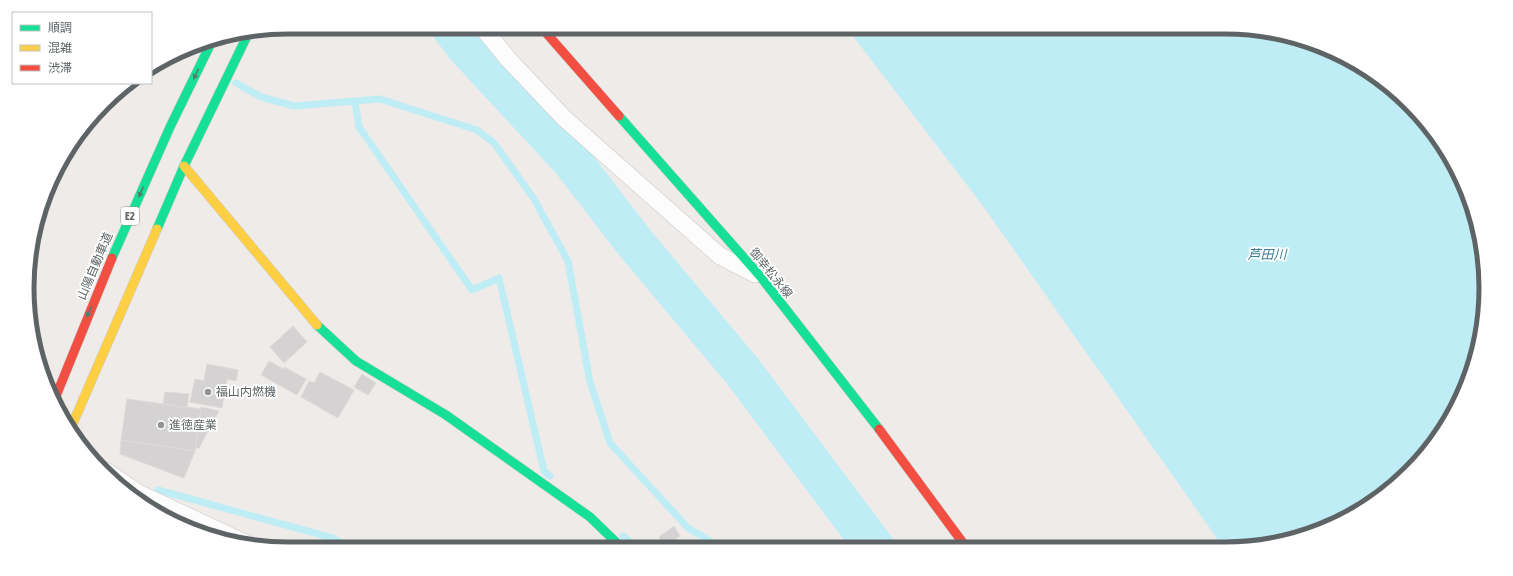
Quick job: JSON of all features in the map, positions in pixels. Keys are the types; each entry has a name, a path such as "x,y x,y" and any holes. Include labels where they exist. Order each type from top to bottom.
{"main road":[{"name":"御幸松永線","path":"547,34 760,276 889,442 962,542"},
{"path":"73,423 184,166 246,38"},
{"name":"山陽自動車道","path":"57,393 86,318 139,196 210,46"},
{"path":"184,166 312,320 356,360 446,415 466,429 590,517 616,542"}],"street":[{"path":"488,34 509,60 565,119 720,256 760,276"},
{"path":"131,488 138,493 225,534"}],"water":[{"name":"芦田川","path":"851,34 1225,34 1258,36 1307,47 1352,68 1380,86 1405,108 1427,133 1453,176 1466,206 1477,255 1479,288 1477,321 1466,370 1445,415 1427,443 1405,468 1380,490 1352,508 1307,529 1258,540 1219,542 983,206"}],"building":[{"path":"293,326 307,342 284,363 270,347"},
{"path":"269,361 306,379 297,395 261,375"},
{"name":"福山内燃機","path":"207,364 238,370 236,381 227,379 222,408 190,402 195,379 204,381"},
{"path":"320,372 354,390 338,418 301,397 309,381 314,383"},
{"path":"362,374 376,383 368,395 354,387"},
{"path":"165,392 189,394 187,408 163,404"},
{"name":"進徳産業","path":"127,399 201,409 195,451 121,440"},
{"path":"201,407 219,411 199,448 195,448"},
{"path":"121,440 195,451 184,478 120,454"},
{"path":"674,526 680,536 671,542 662,542 659,537"}],"waterway":[{"path":"456,34 466,47 571,160 635,243 744,373 871,542"},
{"path":"236,83 261,97 294,106 380,99 477,130 494,143 534,199 568,261 590,382 610,443 688,528 712,542"},
{"path":"355,101 359,127 472,290 499,278 544,471 550,476"},
{"path":"158,490 333,538 340,542"},
{"path":"623,536 631,542"}],"traffic: fast":[{"path":"157,229 184,166 246,38"},
{"path":"112,258 170,127 210,46"},
{"path":"619,116 760,276 879,429"},
{"path":"317,325 356,361 446,415 590,517 616,542"}],"traffic: slow":[{"path":"184,166 317,325"},
{"path":"73,423 157,229"}],"traffic: jam":[{"path":"547,34 619,116"},
{"path":"57,394 112,258"},
{"path":"879,429 962,542"}],"place":[{"name":"福山内燃機","path":"208,392"},
{"name":"進徳産業","path":"161,425"}]}
